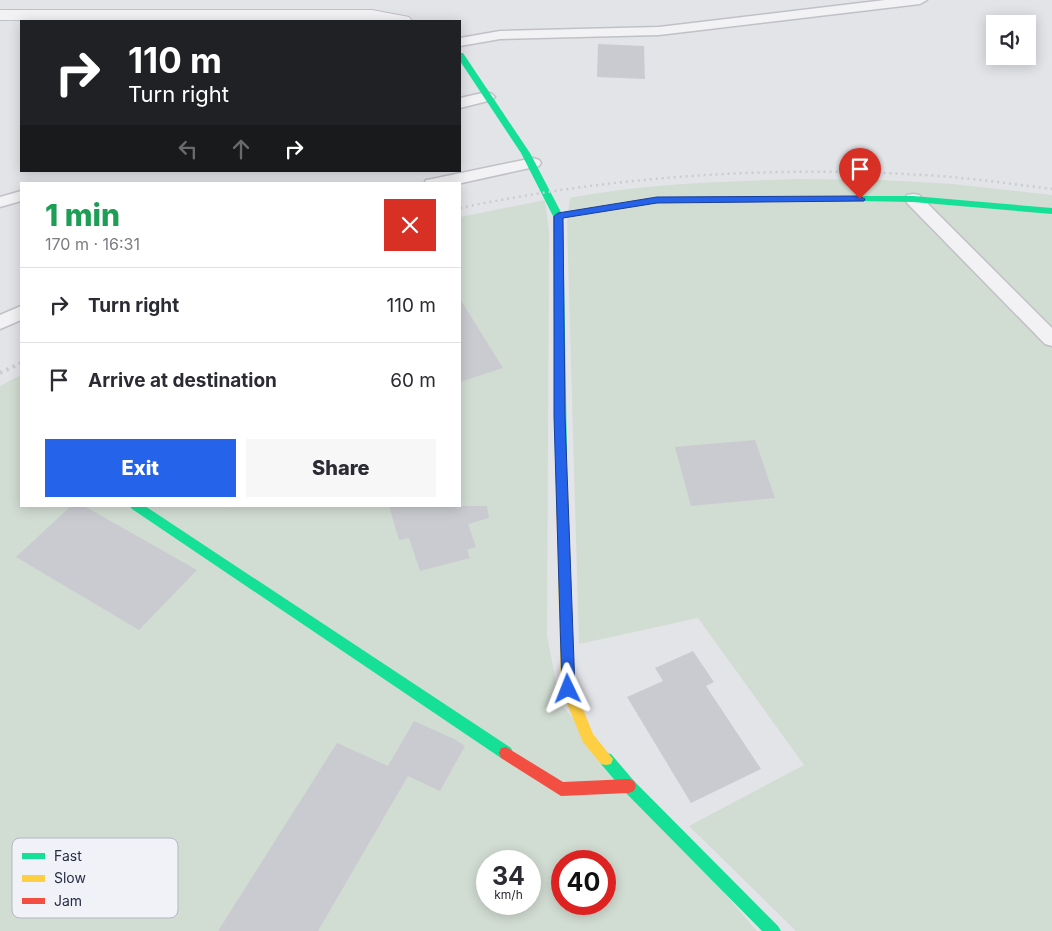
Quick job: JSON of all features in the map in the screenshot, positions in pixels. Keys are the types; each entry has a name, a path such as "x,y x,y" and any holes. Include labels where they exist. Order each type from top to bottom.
{"street":[{"path":"359,0 372,15"},
{"path":"0,15 372,15 398,20"},
{"path":"461,58 533,163 549,190 558,216 560,416 568,689 588,738 629,786 773,931"},
{"path":"558,216 657,200 913,199 1052,211"},
{"path":"138,507 561,789 629,786"}],"lane":[{"path":"461,42 500,35 659,31 920,0"},
{"path":"461,103 487,97"},
{"path":"442,182 533,163"},
{"path":"0,202 20,196"},
{"path":"913,199 1052,339"},
{"path":"0,322 20,312"}],"shaded area":[{"path":"796,179 882,180 953,184 1052,195 1052,931 796,931 689,826 804,765 698,618 579,644 567,222 570,198 654,186"},
{"path":"545,200 549,232 547,636 560,703 757,931 0,931 0,386 20,376 20,507 461,507 461,217"}],"building":[{"path":"598,44 644,46 645,79 597,77"},
{"path":"461,301 503,368 461,382"},
{"path":"755,440 775,498 691,506 675,447"},
{"path":"487,506 489,518 468,524 476,547 467,550 470,558 420,571 409,538 399,540 389,507"},
{"path":"70,507 86,507 197,570 139,630 16,557"},
{"path":"693,651 714,682 706,686 761,769 691,803 627,697 663,681 655,668"},
{"path":"414,721 465,746 440,791 408,776 318,931 218,931 337,743 388,766"}],"railway":[{"path":"461,208 519,197 638,180 759,173 819,172 939,176 1052,189"},
{"path":"0,373 20,363"}],"traffic: fast":[{"path":"461,56 526,153 558,216 561,456"},
{"path":"861,199 913,199 1052,211"},
{"path":"137,507 506,753"},
{"path":"606,759 629,786 773,931"}],"traffic: slow":[{"path":"558,216 657,200 861,199"},
{"path":"561,456 568,689 588,738 606,759"}],"traffic: jam":[{"path":"506,753 561,789 629,786"}],"route":[{"path":"568,689 560,416 558,216 657,200 860,199"}]}
